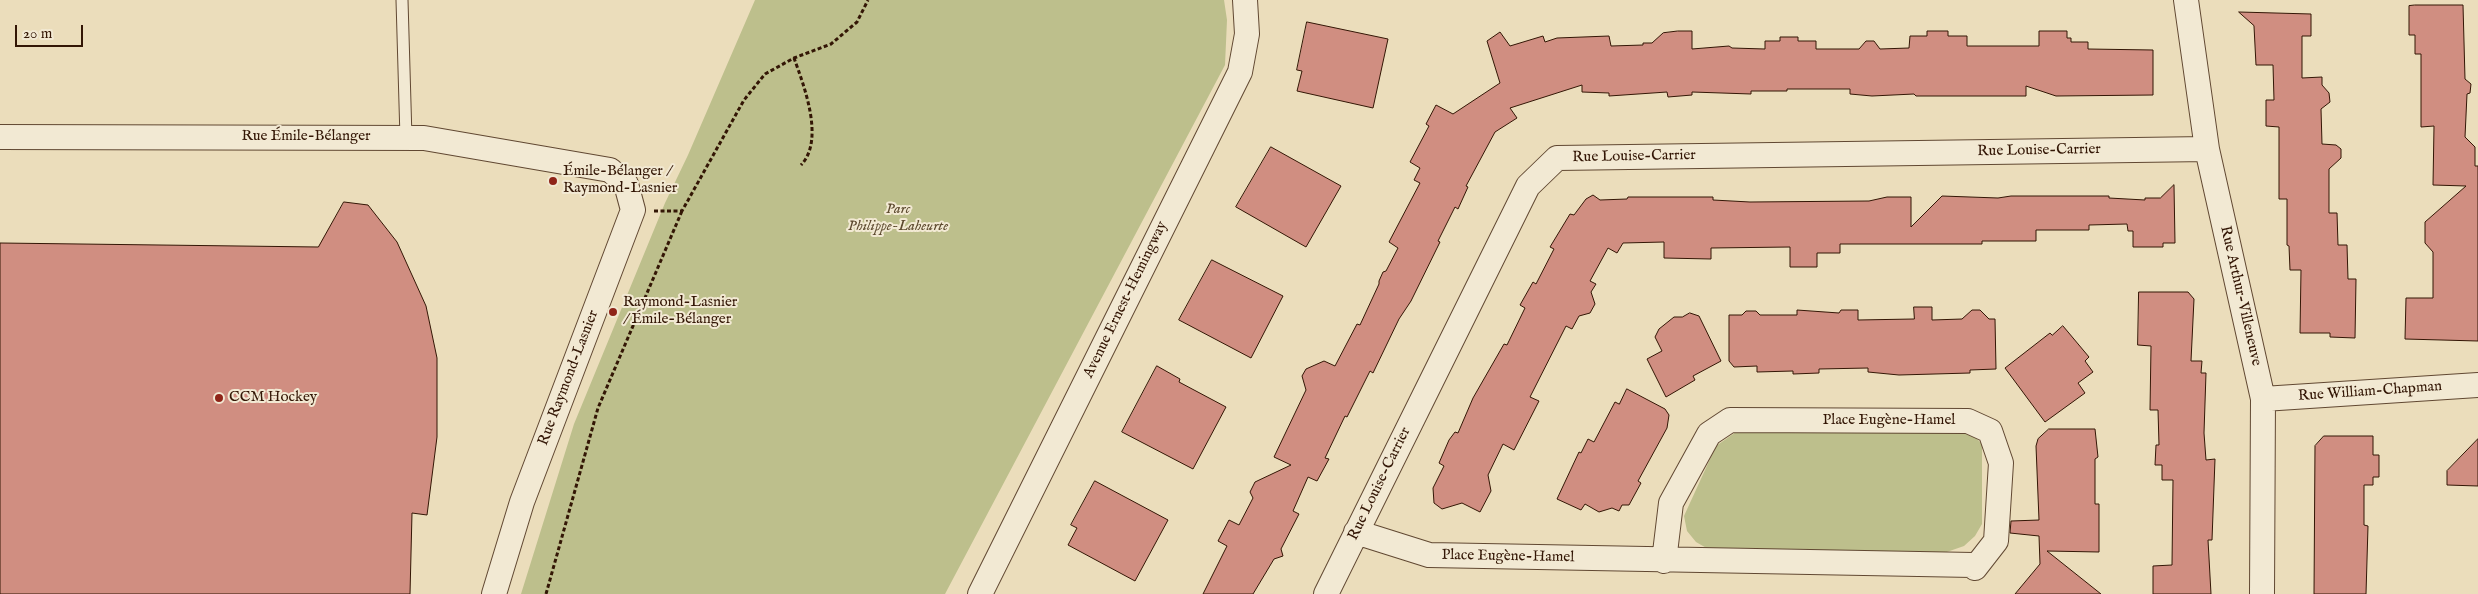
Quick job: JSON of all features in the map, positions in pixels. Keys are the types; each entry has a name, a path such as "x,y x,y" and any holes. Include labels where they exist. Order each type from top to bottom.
{"street":[{"name":"Avenue Ernest-Hemingway","path":"980,594 1240,72 1247,34 1245,0"},
{"name":"Rue Arthur-Villeneuve","path":"2186,0 2207,149 2262,399 2262,594"},
{"name":"Rue Émile-Bélanger","path":"0,137 424,138 610,170 626,184 633,210"},
{"name":"Rue Louise-Carrier","path":"1326,594 1528,186 1557,158 2207,149"},
{"name":"Rue Raymond-Lasnier","path":"494,594 522,502 633,210"},
{"name":"Rue William-Chapman","path":"2262,399 2478,386"},
{"name":"Place Eugène-Hamel","path":"1356,532 1429,555 1664,561 1973,565 1975,568 1996,541 2001,463 1990,431 1968,421 1730,420 1709,434 1671,503 1664,561"}],"lane":[{"path":"402,0 406,138"}],"path":[{"path":"546,594 598,408 682,211 744,100 765,74 794,58 831,44 857,22 868,0"},
{"path":"794,58 806,91 812,123 812,143 806,160 801,165"},
{"path":"633,210 682,211"}],"green space":[{"name":"Parc Philippe-Laheurte","path":"755,0 1224,0 1227,20 1225,65 945,594 521,594 574,424 665,203 688,155"},
{"path":"1736,432 1958,432 1974,436 1982,444 1982,524 1975,536 1964,546 1941,554 1710,550 1696,542 1687,531 1684,516 1716,446"}],"building":[{"path":"2463,5 2465,79 2471,84 2470,93 2467,94 2465,137 2475,147 2475,166 2478,166 2478,341 2405,339 2406,298 2433,298 2433,252 2425,243 2425,222 2466,186 2433,185 2434,126 2421,127 2421,54 2415,54 2415,35 2409,35 2409,6"},
{"path":"2239,12 2311,14 2311,36 2302,36 2302,78 2322,77 2322,85 2329,93 2330,102 2321,109 2322,144 2336,145 2341,149 2341,158 2329,169 2329,213 2337,213 2338,245 2347,245 2348,279 2356,279 2355,338 2330,337 2330,333 2300,333 2301,270 2290,270 2289,246 2287,245 2287,199 2279,199 2279,127 2266,126 2266,100 2274,100 2273,65 2256,65 2254,26"},
{"path":"1307,22 1388,39 1373,108 1297,91 1302,71 1297,70"},
{"path":"1692,31 1692,49 1729,46 1732,48 1765,49 1765,41 1780,41 1780,37 1798,37 1798,41 1816,41 1816,49 1859,49 1866,41 1874,41 1880,49 1909,48 1910,36 1927,36 1927,31 1948,31 1948,36 1967,36 1967,46 2039,46 2039,31 2067,31 2067,38 2071,38 2071,42 2088,42 2088,49 2153,50 2153,95 2056,96 2026,86 2026,96 1916,96 1914,94 1872,96 1850,94 1850,89 1787,89 1787,91 1751,91 1751,94 1692,92 1692,95 1668,97 1667,92 1609,96 1609,93 1582,92 1582,85 1510,108 1517,118 1495,132 1466,186 1468,187 1458,209 1455,207 1411,301 1399,319 1373,373 1370,371 1347,417 1345,416 1325,458 1329,459 1317,481 1308,477 1293,511 1299,514 1281,549 1283,556 1274,559 1253,594 1203,594 1227,546 1218,541 1229,520 1239,525 1253,498 1250,492 1255,482 1291,465 1274,457 1306,390 1302,376 1306,369 1324,361 1335,366 1357,324 1360,325 1383,272 1386,271 1398,248 1389,242 1420,183 1414,180 1420,168 1410,162 1429,126 1426,124 1436,105 1453,114 1500,83 1487,41 1500,32 1510,46 1543,36 1545,42 1557,38 1609,36 1611,46 1643,45 1643,43 1652,43 1663,33"},
{"path":"1271,147 1341,186 1306,247 1236,207"},
{"path":"2174,185 2175,243 2163,243 2163,247 2133,247 2133,231 2128,231 2127,224 2089,225 2089,230 2036,230 2036,241 1982,241 1982,244 1840,244 1840,253 1817,253 1817,267 1790,267 1790,247 1711,248 1711,259 1664,258 1664,242 1623,243 1617,253 1608,248 1590,281 1596,284 1591,292 1595,304 1590,313 1579,316 1572,329 1566,326 1530,397 1539,401 1514,450 1503,444 1488,475 1491,491 1480,512 1462,503 1442,509 1434,503 1433,488 1444,466 1439,463 1449,440 1455,432 1458,433 1473,398 1504,344 1507,345 1525,308 1520,305 1533,282 1536,284 1554,249 1550,247 1570,214 1574,215 1586,199 1593,195 1600,200 1627,199 1628,197 1713,197 1713,200 1750,202 1869,201 1887,197 1911,197 1911,227 1942,196 1998,198 2011,196 2109,196 2109,198 2145,200 2145,198 2160,198"},
{"name":"CCM Hockey","path":"344,202 368,205 397,242 426,306 437,358 437,437 427,515 412,513 410,594 0,594 0,243 318,247"},
{"path":"1212,260 1283,296 1251,358 1179,320"},
{"path":"2139,292 2188,292 2194,299 2191,361 2202,361 2201,373 2206,373 2204,433 2206,460 2215,459 2212,540 2208,540 2211,594 2153,594 2153,566 2172,565 2173,480 2162,480 2162,465 2155,465 2156,445 2159,445 2158,410 2150,410 2151,346 2138,345"},
{"path":"1914,307 1932,307 1932,320 1962,319 1972,310 1980,310 1989,319 1995,319 1996,369 1970,370 1970,373 1899,375 1868,372 1868,368 1819,369 1819,373 1793,374 1793,371 1757,372 1757,366 1734,367 1729,361 1729,315 1742,315 1746,311 1756,311 1760,315 1797,315 1797,310 1839,313 1841,310 1858,310 1858,320 1914,319"},
{"path":"1690,313 1699,316 1721,361 1693,376 1695,380 1666,397 1647,359 1662,351 1655,337 1659,329 1674,317 1682,317"},
{"path":"2063,326 2089,357 2085,361 2093,372 2078,383 2085,393 2045,422 2005,368 2050,333 2052,335"},
{"path":"1157,366 1180,379 1179,382 1226,407 1193,469 1122,432"},
{"path":"1627,389 1665,409 1669,415 1667,428 1638,481 1641,483 1629,505 1622,505 1619,511 1612,508 1599,512 1585,504 1581,510 1557,499 1579,452 1581,453 1588,439 1594,442 1615,402 1619,404"},
{"path":"2049,429 2095,429 2098,457 2095,459 2095,504 2099,504 2099,552 2047,551 2101,594 2015,594 2040,564 2039,536 2010,533 2011,521 2039,520 2036,446 2038,439"},
{"path":"2324,436 2373,436 2373,455 2379,455 2379,477 2373,477 2373,485 2364,485 2364,525 2368,526 2366,594 2314,594 2315,446"},
{"path":"2478,439 2478,486 2447,485 2447,471"},
{"path":"1095,481 1168,520 1135,581 1068,545 1077,528 1071,525"}],"place":[{"name":"Émile-Bélanger / Raymond-Lasnier","path":"553,181"},
{"name":"Raymond-Lasnier / Émile-Bélanger","path":"613,312"},
{"name":"CCM Hockey","path":"219,398"}]}
